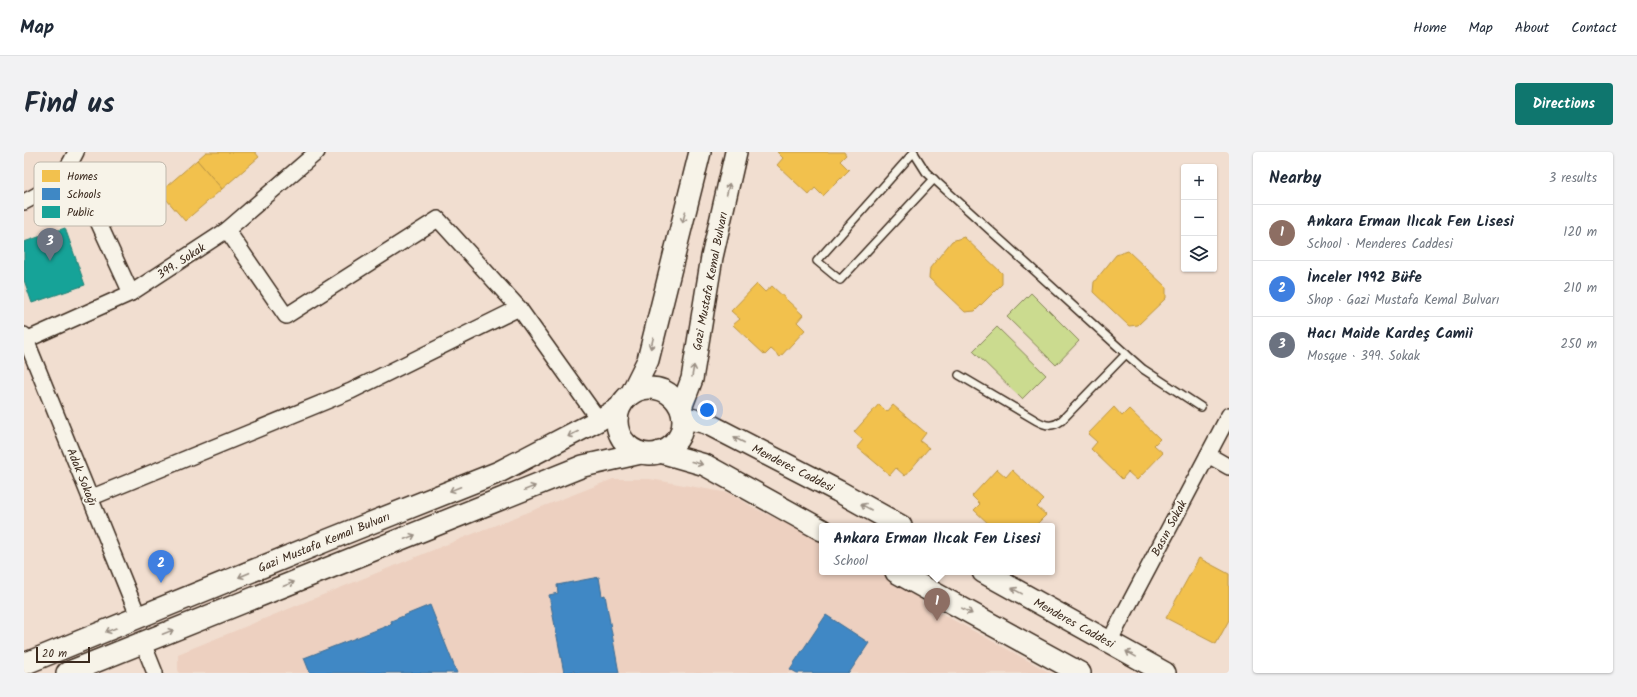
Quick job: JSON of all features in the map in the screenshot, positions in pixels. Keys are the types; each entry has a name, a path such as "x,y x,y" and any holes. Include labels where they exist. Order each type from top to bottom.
{"main road":[{"path":"700,152 648,360 617,418 620,435 628,446 651,453 705,465 819,528"},
{"name":"Gazi Mustafa Kemal Bulvarı","path":"682,413 692,379 712,257 736,152"},
{"path":"67,673 583,466 651,453 671,446 680,435 683,426 682,413 676,400 670,394 660,389 640,389 625,401"},
{"name":"Gazi Mustafa Kemal Bulvarı","path":"24,664 499,472 599,420 625,401"},
{"name":"Menderes Caddesi","path":"682,413 706,423 838,491 896,523"},
{"path":"901,575 1080,673"},
{"name":"Menderes Caddesi","path":"988,575 1165,673"}],"street":[{"name":"399. Sokak","path":"25,338 131,293 227,230 317,152"},
{"path":"24,202 34,196"},
{"path":"227,230 286,316 438,219 519,308 599,420"},
{"path":"103,226 131,293"},
{"path":"90,498 351,391 519,308"},
{"name":"Adak Sokağı","path":"25,338 139,618"},
{"name":"Basın Sokak","path":"1109,642 1229,415"},
{"path":"1208,455 1229,467"},
{"path":"143,642 155,673"}],"lane":[{"path":"934,179 840,280 817,261 914,152 919,164 934,179 1126,354 1143,368 1200,407"},
{"path":"959,375 1037,422 1050,426 1061,422 1126,354"}],"shaded area":[{"path":"613,479 650,479 729,493 756,509 819,539 819,575 897,575 925,588 922,603 1051,673 179,673 178,654 465,537"}],"green space":[{"path":"1031,293 1079,341 1056,365 1007,317"},
{"path":"997,327 1046,375 1022,399 973,351"}],"building: Homes":[{"path":"206,152 255,152 259,157 222,189 197,160"},
{"path":"777,152 844,152 846,155 840,161 849,170 823,196 815,188 809,195 777,165 783,158"},
{"path":"197,160 222,189 185,221 166,199 166,187"},
{"path":"964,237 1002,273 1002,284 975,311 965,312 929,278 930,268 952,241"},
{"path":"1128,251 1166,287 1166,298 1138,325 1129,326 1093,292 1094,282 1116,255"},
{"path":"757,284 765,292 772,286 803,315 797,322 805,330 780,357 771,349 765,355 733,325 740,319 731,311"},
{"path":"879,404 887,412 893,405 926,433 920,441 929,448 905,476 896,468 890,475 857,447 863,440 854,432"},
{"path":"1114,407 1122,416 1129,409 1160,439 1154,445 1163,453 1137,480 1128,472 1122,479 1091,449 1097,442 1088,434"},
{"path":"997,469 1006,477 1012,470 1044,500 1037,507 1046,515 1038,523 988,523 974,510 980,504 972,496"},
{"path":"1199,558 1229,574 1229,620 1216,644 1166,618"}],"building: Schools":[{"path":"599,577 602,596 605,595 619,673 574,673 574,671 564,673 549,595 558,593 557,585"},
{"path":"430,605 457,673 310,673 304,658 392,624 391,621"},
{"path":"826,615 869,643 849,673 797,673 790,669"}],"building: Public":[{"path":"65,228 85,285 32,303 24,280 24,242"}],"place":[{"name":"Hacı Maide Kardeş Camii","path":"50,261"},
{"name":"İnceler 1992 Büfe","path":"161,583"},
{"name":"Ankara Erman Ilıcak Fen Lisesi","path":"937,621"}]}
